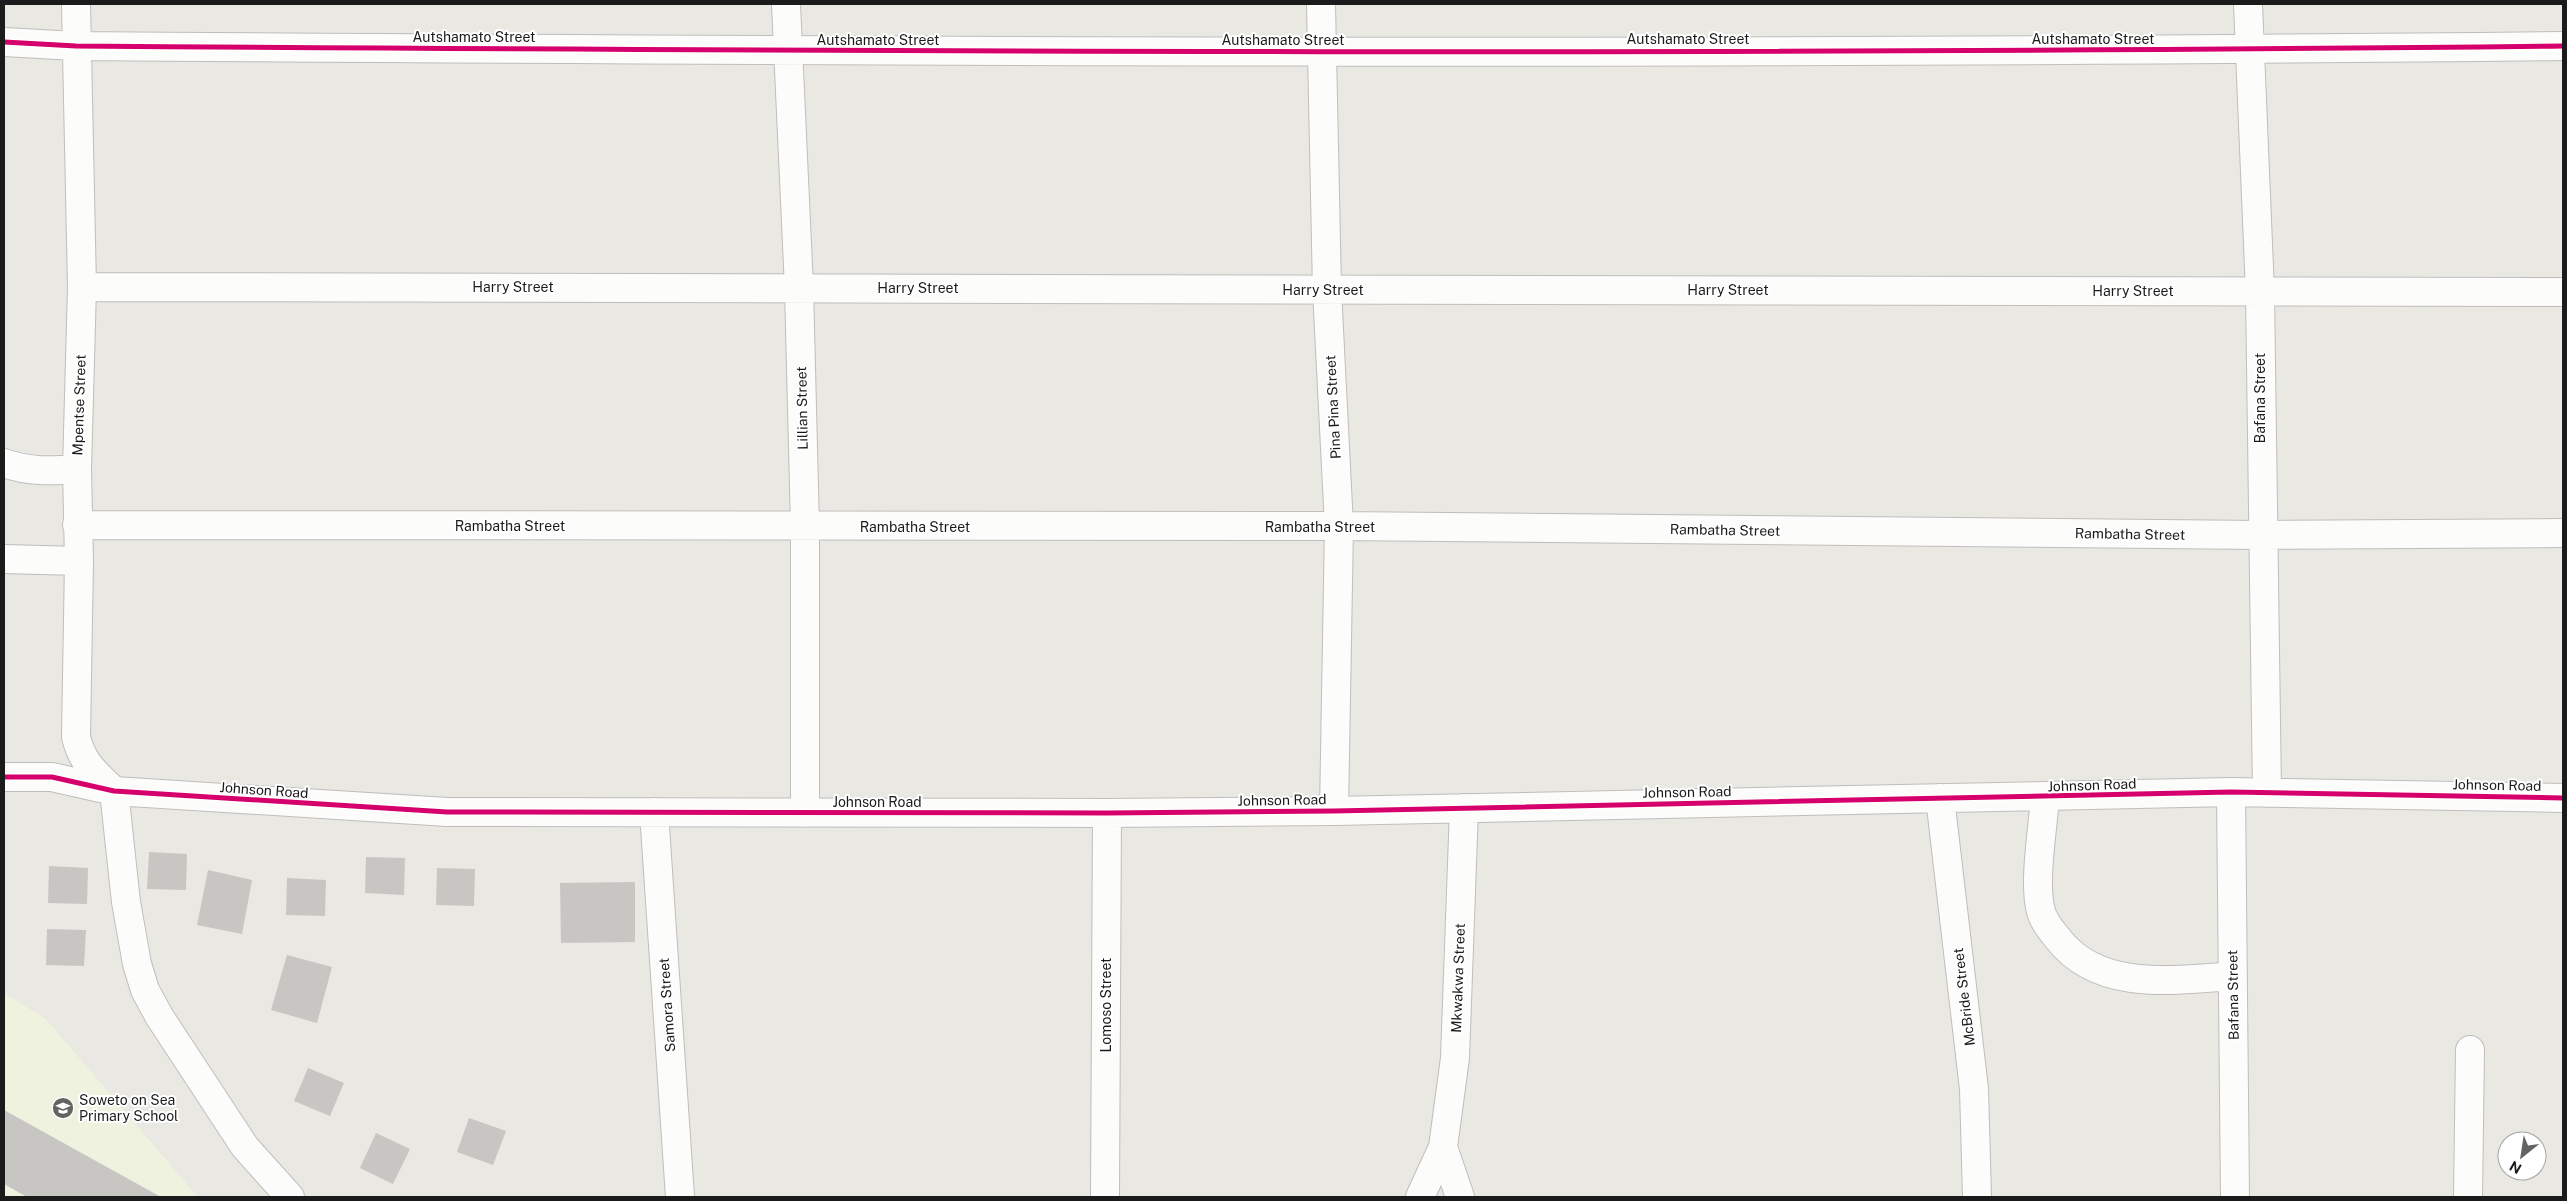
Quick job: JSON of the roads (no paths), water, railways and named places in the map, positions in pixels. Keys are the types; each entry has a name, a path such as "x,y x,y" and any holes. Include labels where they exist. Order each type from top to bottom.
{"street":[{"name":"Mpentse Street","path":"76,4 82,287 77,469 79,561 76,737 80,752 87,766 114,791"},
{"name":"Lillian Street","path":"786,4 800,288 805,527 805,813"},
{"name":"Pina Pina Street","path":"1321,4 1327,290 1339,526 1334,811"},
{"name":"Bafana Street","path":"2248,4 2260,292 2261,535 2267,793"},
{"name":"Autshamato Street","path":"4,42 76,46 788,51 2249,50 2563,46"},
{"name":"Harry Street","path":"82,287 2563,292"},
{"path":"4,463 17,468 40,472 77,469"},
{"name":"Rambatha Street","path":"77,525 1339,526 2261,535 2563,534"},
{"path":"4,558 79,561"},
{"name":"Johnson Road","path":"4,777 52,777 114,791 415,812 1106,813 1334,811 2231,792 2563,798"},
{"path":"114,791 126,902 136,964 145,990 159,1016 245,1147 290,1197"},
{"name":"Bafana Street","path":"2231,792 2235,1197"},
{"path":"2045,797 2039,876 2040,908 2048,926 2080,962 2101,972 2134,978 2174,980 2233,976"},
{"name":"McBride Street","path":"1940,798 1974,1089 1978,1197"},
{"name":"Mkwakwa Street","path":"1420,1197 1443,1147 1455,1058 1464,808"},
{"name":"Samora Street","path":"654,812 680,1197"},
{"name":"Lomoso Street","path":"1105,1197 1106,813"},
{"path":"2468,1197 2470,1050"},
{"name":"Mkwakwa Street","path":"1443,1147 1460,1197"}],"place":[{"name":"Soweto on Sea Primary School","path":"63,1108"}]}
